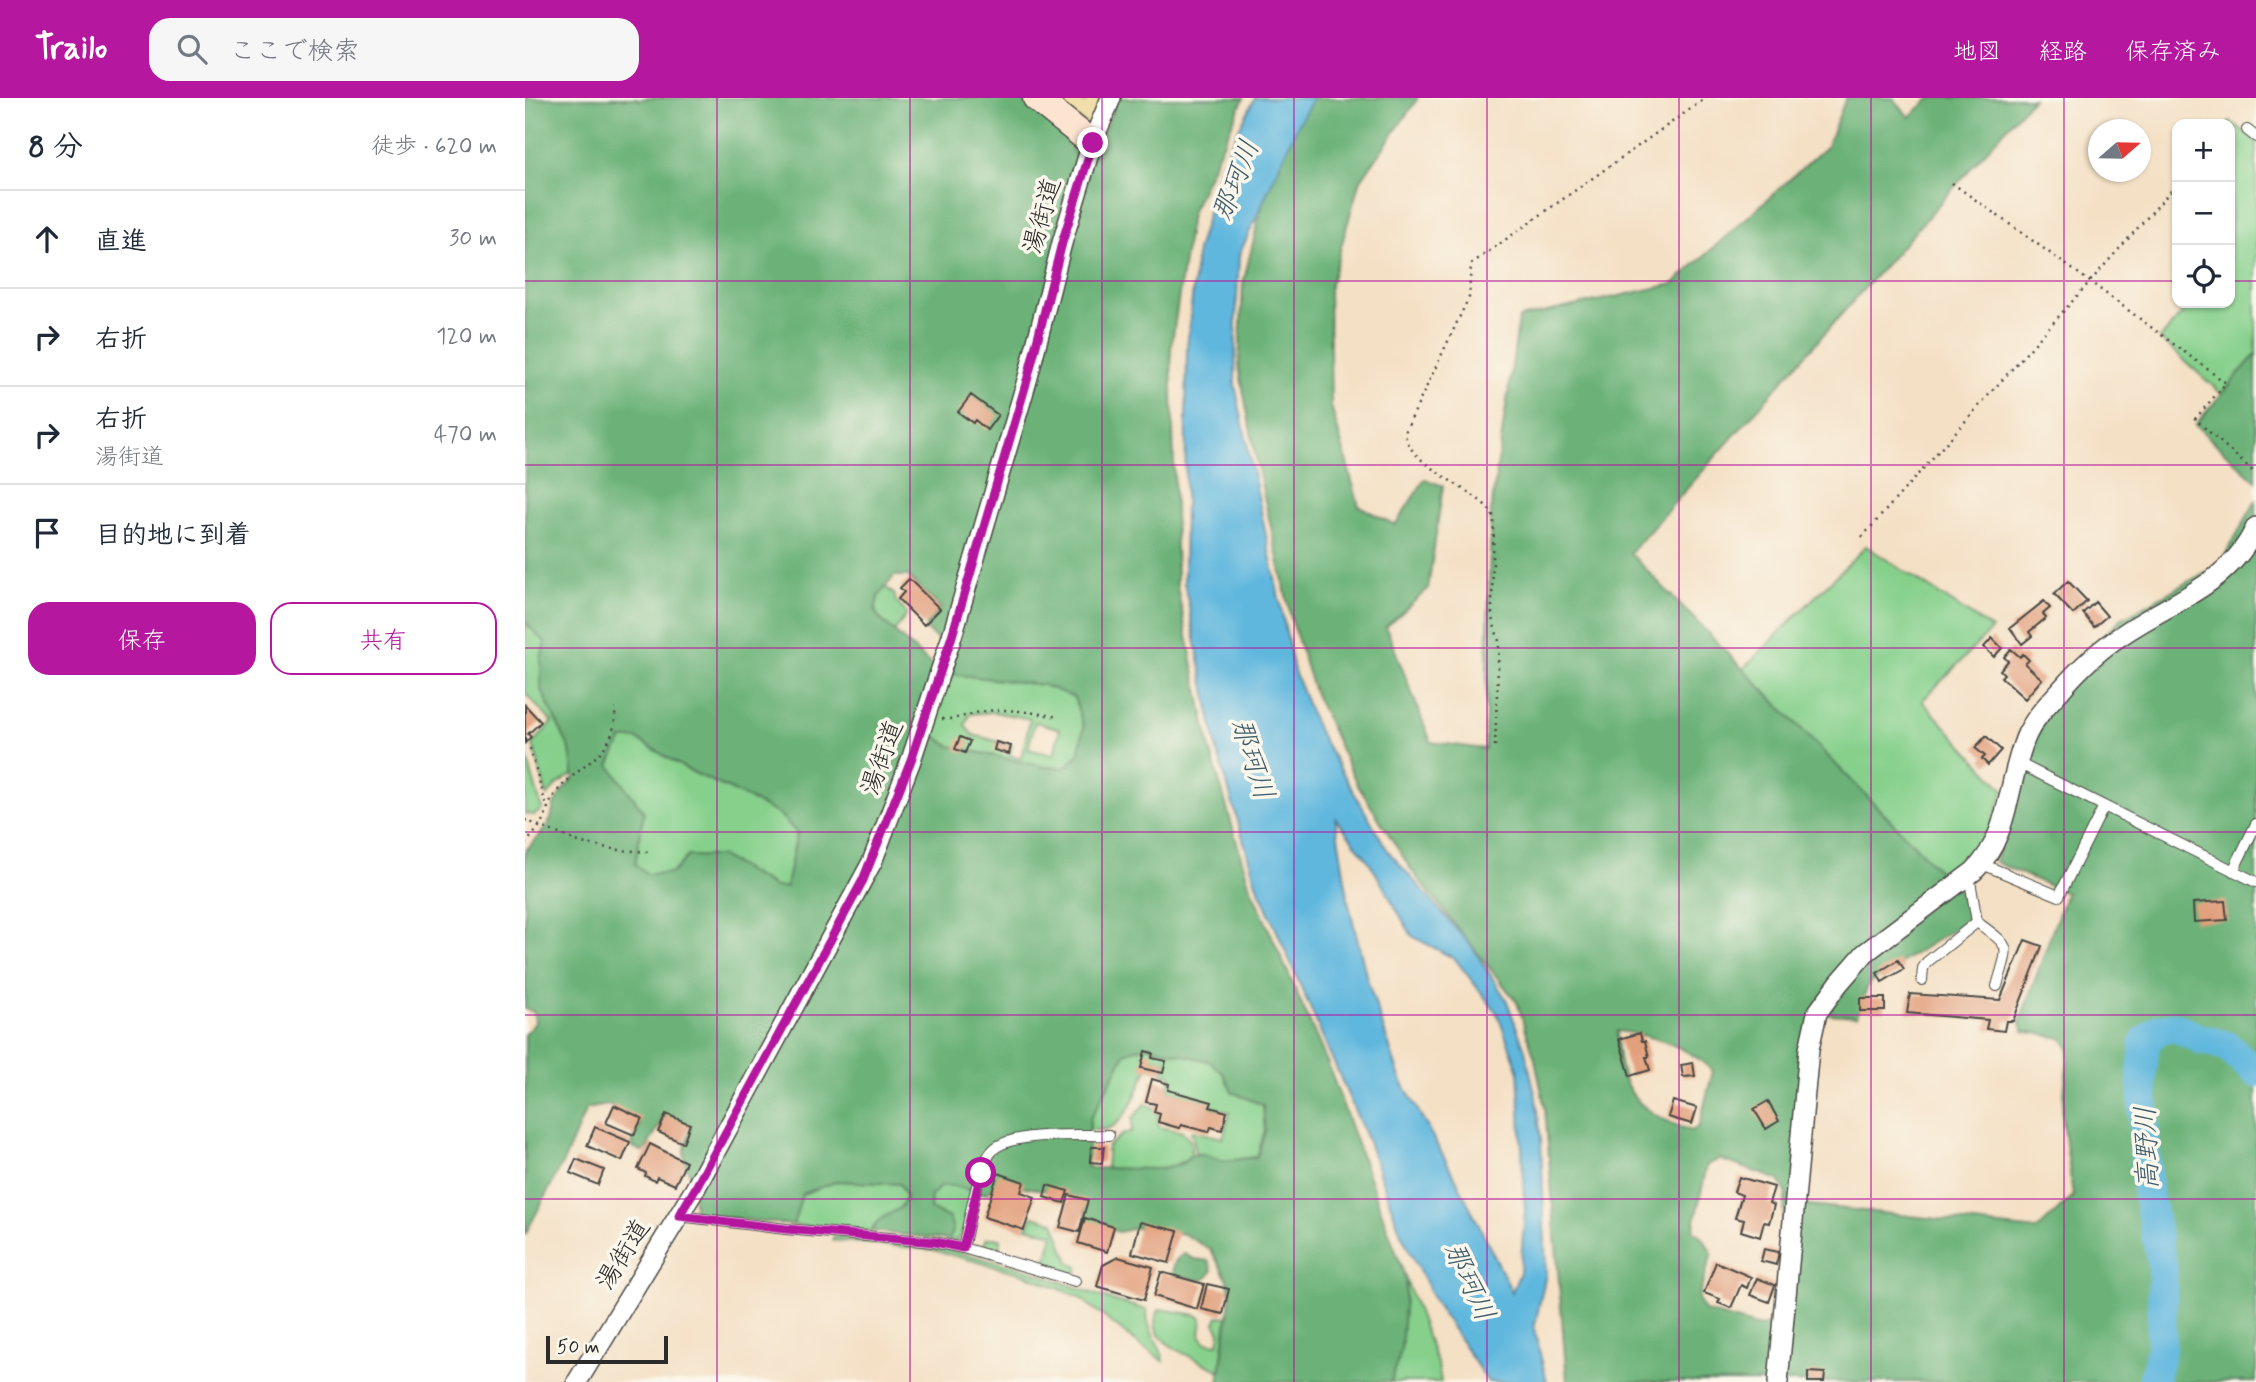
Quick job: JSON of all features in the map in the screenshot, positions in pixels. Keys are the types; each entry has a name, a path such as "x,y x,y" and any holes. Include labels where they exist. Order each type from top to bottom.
{"street":[{"path":"1035,98 1093,143"},
{"name":"湯街道","path":"577,1382 679,1216 863,880 911,760 952,636 1028,377 1062,243 1093,143 1111,98"},
{"path":"1778,1382 1809,1049 1818,1013 1865,953 1976,869 2001,829 2025,739 2035,720 2060,690 2094,656 2122,635 2202,588 2232,565 2256,527"}],"lane":[{"path":"2246,130 2256,137"},
{"path":"2018,763 2256,882"},
{"path":"1977,922 1976,869 2059,896 2104,806"},
{"path":"2233,871 2256,824"},
{"path":"1921,980 1927,962 1977,922"},
{"path":"1977,922 2003,942 2007,950 1997,986"},
{"path":"963,1248 981,1173 994,1148 1007,1141 1024,1138 1109,1135"},
{"path":"679,1216 786,1229 935,1242 1075,1281"}],"path":[{"path":"1495,746 1499,641 1492,618 1494,517 1487,506 1417,455 1404,436 1469,297 1471,264 1706,98"},
{"path":"1952,184 2226,383 2195,419 2256,474"},
{"path":"1862,537 2172,190"},
{"path":"525,844 540,826 554,796 564,783 595,760 610,740 616,722 615,708"},
{"path":"926,715 955,720 986,711 1003,710 1059,717"},
{"path":"530,748 547,810"},
{"path":"525,820 581,843 650,852"}],"green space":[{"path":"525,98 1029,98 1096,149 1118,98 1244,98 1191,213 1171,349 1177,587 1210,749 1249,884 1328,1064 1406,1280 1401,1349 1391,1382 1219,1382 1231,1294 1226,1277 1211,1250 1184,1234 1144,1226 1119,1232 1087,1223 1085,1205 1063,1193 999,1183 986,1194 953,1186 941,1186 931,1196 930,1209 949,1218 953,1228 949,1240 870,1231 882,1218 900,1208 906,1198 900,1184 838,1181 802,1194 793,1225 698,1214 694,1210 693,1180 686,1166 684,1153 691,1127 664,1116 643,1152 632,1144 640,1125 638,1118 608,1105 586,1109 566,1156 525,1235 525,1034 535,1023 534,1012 525,1009 525,851 541,834 551,819 554,805 574,778 570,749 541,690 541,659 545,642 525,622","holes":["894,576 908,576 941,608 926,626 926,630 950,650 943,673 1043,685 1074,697 1084,728 1078,755 1065,768 1044,767 950,746 925,729 936,669 880,619 875,611 878,597","622,739 637,739 688,770 780,815 797,833 786,887 774,887 721,856 688,856 672,873 647,874 635,864 644,812 609,765","1147,1046 1209,1061 1224,1074 1232,1092 1263,1105 1265,1131 1257,1157 1225,1161 1202,1154 1191,1155 1183,1163 1163,1169 1091,1168 1087,1165 1090,1119 1126,1052"]},
{"path":"1297,98 1418,98 1359,183 1329,290 1331,406 1359,506 1395,525 1425,479 1443,486 1428,589 1386,627 1431,742 1485,749 1491,510 1519,318 1673,284 1827,146 1846,98 1893,98 1909,117 1931,98 2033,98 1630,553 1962,894 1969,919 1869,983 1857,1016 1814,1013 1792,1203 2037,1230 2073,1196 2062,1113 2069,1048 2061,1038 2024,1031 2020,1021 2066,893 1995,862 2022,776 2019,733 2058,679 2121,619 2220,564 2256,501 2256,1382 1567,1382 1545,1109 1535,1059 1517,1002 1412,871 1357,784 1314,692 1291,618 1239,367 1243,284 1271,168","holes":["1617,1031 1668,1043 1692,1055 1713,1071 1699,1126 1692,1131 1657,1116 1634,1096 1621,1070","1719,1159 1779,1180 1786,1192 1773,1323 1760,1327 1704,1311 1698,1299 1712,1253 1703,1238 1693,1230 1707,1165"]},
{"path":"2235,125 2256,142 2256,354 2222,394 2160,339 2187,308 2235,308"},
{"path":"2256,354 2256,481 2195,425"},
{"path":"1866,546 1992,629 1922,701 2004,790 1982,853 1951,883 1743,669"},
{"path":"885,587 895,595 895,600 907,614 894,632 875,611 878,597"},
{"path":"525,622 545,642 541,659 541,690 570,749 574,773 547,796 533,744 552,722 525,693"},
{"path":"943,673 1044,685 1074,697 1084,728 1078,755 1065,768 1044,767 950,746 925,729","holes":["994,712 1030,719 1021,758 1010,756 1012,745 973,735 965,725 970,714","1035,722 1060,729 1054,755 1028,749"]},
{"path":"622,739 637,739 688,770 780,815 797,833 786,887 775,887 721,856 672,873 647,874 635,864 644,812 609,765"},
{"path":"525,751 542,809 535,815 525,814"},
{"path":"1147,1046 1210,1061 1224,1074 1232,1092 1263,1105 1265,1131 1257,1157 1224,1161 1195,1154 1191,1132 1223,1138 1230,1112 1210,1107 1212,1103 1168,1090 1172,1076 1163,1073 1166,1061 1152,1058 1123,1117 1107,1129 1090,1130 1090,1119 1126,1052"},
{"path":"1145,1104 1153,1107 1158,1116 1159,1127 1183,1132 1191,1142 1191,1155 1182,1162 1162,1169 1106,1168 1108,1146 1132,1131 1132,1119"},
{"path":"838,1181 901,1184 906,1198 900,1208 882,1218 870,1231 793,1225 802,1194"},
{"path":"941,1186 972,1190 963,1231 955,1241 949,1240 953,1228 930,1210 930,1196"},
{"path":"1033,1216 1054,1222 1069,1262 1078,1267 1077,1272 1069,1276 986,1253 983,1246 987,1238 1001,1238 998,1252 1045,1265 1053,1234 1027,1227"},
{"path":"834,1236 935,1246 1028,1270 1147,1310 1151,1331 1164,1361 1079,1297 1027,1275 933,1250 832,1240"},
{"path":"1184,1254 1194,1259 1209,1261 1212,1271 1206,1279 1174,1274 1175,1262"},
{"path":"1406,1280 1438,1366 1441,1382 1391,1382 1401,1349"},
{"path":"1160,1309 1196,1315 1202,1319 1200,1335 1205,1342 1218,1344 1220,1332 1215,1323 1218,1316 1227,1317 1220,1371 1186,1355 1164,1340 1157,1331 1155,1321"}],"sand":[{"path":"1047,98 1079,98 1085,103 1089,98 1104,98 1091,127"}],"water":[{"name":"那珂川","path":"1255,98 1313,98 1297,127 1239,255 1235,385 1294,671 1317,729 1388,851 1472,947 1506,999 1525,1050 1536,1098 1541,1139 1546,1274 1534,1329 1547,1382 1488,1382 1436,1304 1402,1236 1367,1139 1256,883 1217,750 1184,582 1187,347 1197,251 1224,158","holes":["1335,817 1370,863 1412,936 1455,959 1497,1013 1518,1069 1525,1211 1520,1272 1512,1292 1456,1179 1400,1078 1367,979 1349,905"]}],"building":[{"path":"971,395 998,415 987,430 975,420 973,423 958,412"},
{"path":"909,579 940,609 924,625 898,599 904,592 900,588"},
{"path":"2068,581 2087,601 2073,614 2054,594"},
{"path":"2044,601 2050,608 2043,614 2046,618 2029,632 2032,636 2022,644 2010,628"},
{"path":"2095,602 2107,616 2094,627 2083,613"},
{"path":"1992,638 2002,648 1994,657 1984,647"},
{"path":"2011,649 2020,657 2023,654 2029,660 2025,664 2042,679 2025,699 2001,677 2004,674 2000,670 2008,661 2004,657"},
{"path":"525,705 541,722 528,734 531,737 525,743"},
{"path":"1986,736 2001,750 1988,765 1982,759 1985,756 1975,748"},
{"path":"960,737 970,741 965,753 955,749"},
{"path":"996,742 1011,746 1009,754 994,750"},
{"path":"2225,901 2227,920 2194,922 2193,903"},
{"path":"2025,940 2042,946 2013,1021 2006,1021 2004,1031 1986,1029 1988,1020 1907,1013 1910,994 2000,1000"},
{"path":"1898,960 1904,969 1882,982 1877,973"},
{"path":"1860,998 1885,998 1885,1011 1860,1011"},
{"path":"1640,1033 1642,1041 1645,1041 1650,1070 1630,1076 1619,1039"},
{"path":"1145,1051 1153,1053 1152,1058 1166,1061 1163,1073 1141,1068"},
{"path":"1693,1063 1695,1076 1683,1077 1681,1065"},
{"path":"1152,1079 1169,1084 1168,1090 1212,1102 1210,1107 1227,1112 1222,1130 1211,1127 1209,1132 1158,1122 1160,1114 1154,1112 1156,1104 1146,1102"},
{"path":"1673,1101 1697,1108 1692,1124 1668,1117"},
{"path":"1768,1101 1779,1121 1766,1129 1754,1109"},
{"path":"614,1105 642,1118 634,1135 606,1123"},
{"path":"666,1114 690,1124 683,1143 658,1132"},
{"path":"595,1127 630,1142 622,1161 587,1146"},
{"path":"650,1144 686,1162 675,1185 657,1177 655,1181 638,1169"},
{"path":"1091,1147 1104,1147 1102,1163 1090,1162"},
{"path":"576,1159 604,1170 598,1185 570,1173"},
{"path":"998,1173 1024,1182 1021,1192 1035,1197 1024,1230 984,1217"},
{"path":"1739,1177 1774,1187 1769,1203 1774,1205 1769,1223 1764,1222 1760,1237 1741,1231 1744,1220 1735,1218 1742,1195 1734,1192"},
{"path":"1047,1185 1068,1191 1064,1203 1044,1197"},
{"path":"1069,1195 1088,1200 1079,1232 1060,1227"},
{"path":"1085,1218 1114,1227 1107,1252 1078,1243"},
{"path":"1140,1222 1178,1231 1169,1263 1132,1253"},
{"path":"1764,1249 1779,1252 1776,1265 1761,1261"},
{"path":"1118,1257 1153,1267 1144,1300 1097,1286 1103,1265"},
{"path":"1716,1262 1751,1277 1747,1288 1741,1285 1731,1308 1718,1303 1720,1299 1704,1293"},
{"path":"1161,1272 1204,1284 1197,1309 1154,1296"},
{"path":"1757,1278 1775,1285 1769,1302 1750,1295"},
{"path":"1207,1284 1229,1289 1223,1314 1201,1309"},
{"path":"1808,1372 1825,1373 1824,1382 1808,1382"}],"waterway":[{"name":"高野川","path":"2153,1382 2161,1350 2163,1268 2147,1189 2142,1075 2145,1042 2159,1029 2175,1027 2198,1038 2227,1046 2256,1072"}],"route":[{"path":"981,1173 963,1248 935,1242 786,1229 679,1216 872,862 911,760 952,636 1028,377 1062,243 1093,143"}]}
